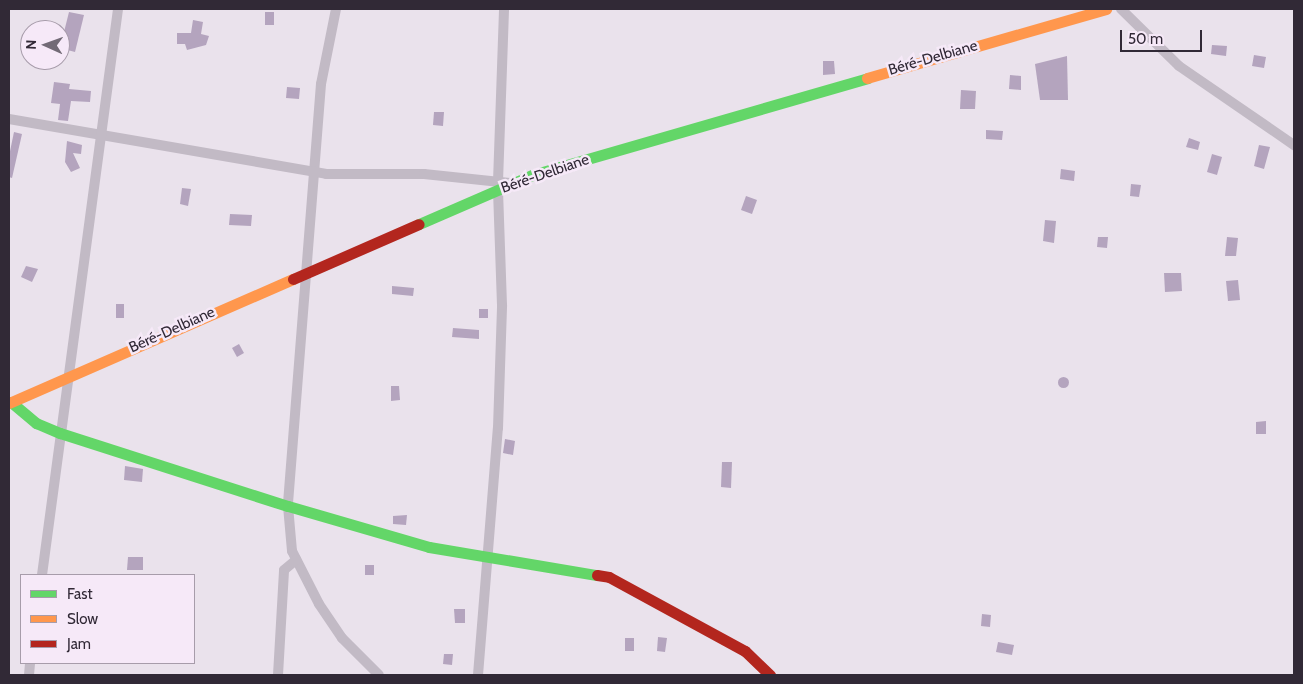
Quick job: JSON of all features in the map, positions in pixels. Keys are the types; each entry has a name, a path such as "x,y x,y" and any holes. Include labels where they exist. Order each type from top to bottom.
{"street":[{"path":"42,574 118,9"},
{"path":"336,9 320,84 304,272 288,506 296,560 342,638 378,675"},
{"path":"478,675 488,557 502,314 498,186 504,9"},
{"name":"Béré-Delbiane","path":"10,403 498,186 1106,9"},
{"path":"1122,9 1179,66 1294,145"},
{"path":"9,118 101,138 313,172 424,174 498,186"},
{"path":"10,403 36,423 60,432 288,506 429,547 609,578 745,651 770,675"},
{"path":"278,675 284,570 296,560"}],"building":[{"path":"69,12 84,15 75,52 70,51 70,20 67,20"},
{"path":"265,12 274,12 274,25 265,25"},
{"path":"193,20 203,22 201,34 209,36 206,45 187,50 185,44 177,44 177,33 191,33"},
{"path":"1212,45 1227,46 1226,56 1211,54"},
{"path":"1254,55 1266,57 1264,68 1252,66"},
{"path":"1067,56 1068,100 1040,100 1035,64"},
{"path":"823,61 834,61 835,74 823,75"},
{"path":"1010,75 1021,76 1021,90 1009,89"},
{"path":"54,82 70,84 69,89 91,91 90,102 71,101 68,121 58,120 60,104 51,103"},
{"path":"287,87 300,88 299,99 286,98"},
{"path":"961,90 976,91 975,109 960,109"},
{"path":"434,112 444,112 443,126 433,125"},
{"path":"986,130 1003,131 1002,140 986,139"},
{"path":"14,132 22,134 12,178 9,177 9,156"},
{"path":"1189,138 1200,142 1198,150 1186,147"},
{"path":"67,141 82,145 81,154 73,153 80,168 71,172 65,162"},
{"path":"1259,145 1270,147 1264,169 1254,166"},
{"path":"1212,154 1222,157 1217,175 1207,172"},
{"path":"1061,169 1075,171 1074,181 1060,179"},
{"path":"1131,184 1141,185 1139,197 1130,196"},
{"path":"182,188 191,189 188,206 180,204"},
{"path":"746,196 757,200 752,214 741,210"},
{"path":"230,214 252,215 251,226 229,225"},
{"path":"1045,220 1056,221 1054,243 1043,241"},
{"path":"1098,237 1108,237 1107,248 1097,247"},
{"path":"1227,237 1238,238 1236,256 1225,256"},
{"path":"26,266 38,269 32,282 21,277"},
{"path":"1164,273 1181,273 1182,291 1165,292"},
{"path":"1238,280 1240,300 1228,301 1226,281"},
{"path":"392,286 414,288 413,296 392,294"},
{"path":"116,304 124,304 124,318 116,318"},
{"path":"479,309 488,309 488,318 479,318"},
{"path":"453,328 479,330 479,339 452,337"},
{"path":"239,344 244,353 237,357 232,348"},
{"path":"1061,377 1065,377 1068,382 1067,386 1061,387 1058,384 1058,380"},
{"path":"391,386 399,386 400,400 391,401"},
{"path":"1266,421 1266,434 1256,434 1256,422"},
{"path":"505,439 515,441 513,455 503,453"},
{"path":"722,462 732,462 731,488 721,487"},
{"path":"125,466 143,469 142,482 124,480"},
{"path":"407,515 406,525 393,524 393,516"},
{"path":"128,557 143,557 143,570 127,570"},
{"path":"365,565 374,565 374,575 365,575"},
{"path":"454,609 465,609 465,623 455,623"},
{"path":"982,614 991,615 990,627 981,626"},
{"path":"658,637 667,638 665,652 657,651"},
{"path":"625,638 634,638 634,651 625,651"},
{"path":"998,642 1014,645 1012,655 996,652"},
{"path":"444,654 453,654 452,665 443,664"}],"traffic: fast":[{"path":"419,224 532,175 867,78"},
{"path":"11,402 36,423 60,433 288,506 429,547 597,575"}],"traffic: slow":[{"path":"867,78 1106,9"},
{"path":"9,403 293,279"}],"traffic: jam":[{"path":"293,279 419,224"},
{"path":"597,575 609,577 745,651 770,675"}]}
